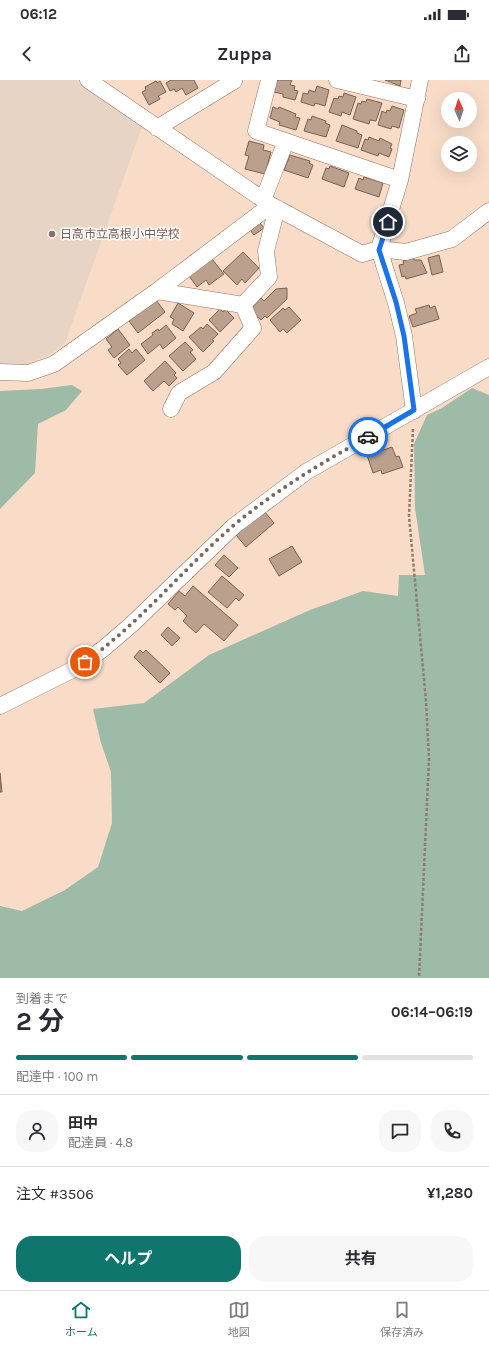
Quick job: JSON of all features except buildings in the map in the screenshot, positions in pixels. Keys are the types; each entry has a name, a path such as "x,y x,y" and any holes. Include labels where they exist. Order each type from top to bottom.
{"street":[{"path":"157,128 234,81 233,80"},
{"path":"269,80 256,131 400,180"},
{"path":"337,80 417,99"},
{"path":"414,410 404,336 396,302 379,250 400,180 420,80"},
{"path":"91,81 157,128 271,204 362,254 379,250 406,252 452,239 489,211"},
{"path":"243,305 269,277 266,251 271,204 286,141"},
{"path":"0,372 28,373 54,364 157,291 271,204"},
{"path":"157,291 243,305"},
{"path":"171,409 179,393 214,372 253,328 243,305"},
{"path":"0,706 76,668 97,653 131,626 234,526 306,472 489,367"}],"path":[{"path":"414,410 409,474 409,516 426,702 429,759 419,978"}],"shaded area":[{"name":"日高市立高根小中学校","path":"0,80 76,80 143,124 65,343 48,356 23,365 0,363"}],"green space":[{"path":"72,385 82,391 66,410 38,424 35,473 0,509 0,391 41,389"},
{"path":"472,388 489,395 489,978 0,978 0,906 22,911 65,890 98,867 112,823 111,772 101,743 93,709 144,703 209,655 310,610 363,591 398,596 399,575 425,575 415,508 414,444 427,415 442,408"}],"way so far":[{"path":"85,662 103,650 131,626 234,526 306,472 368,437"}],"place":[{"name":"日高市立高根小中学校","path":"52,234"}],"route":[{"path":"368,437 414,410 404,336 396,302 379,250 388,222"}]}
